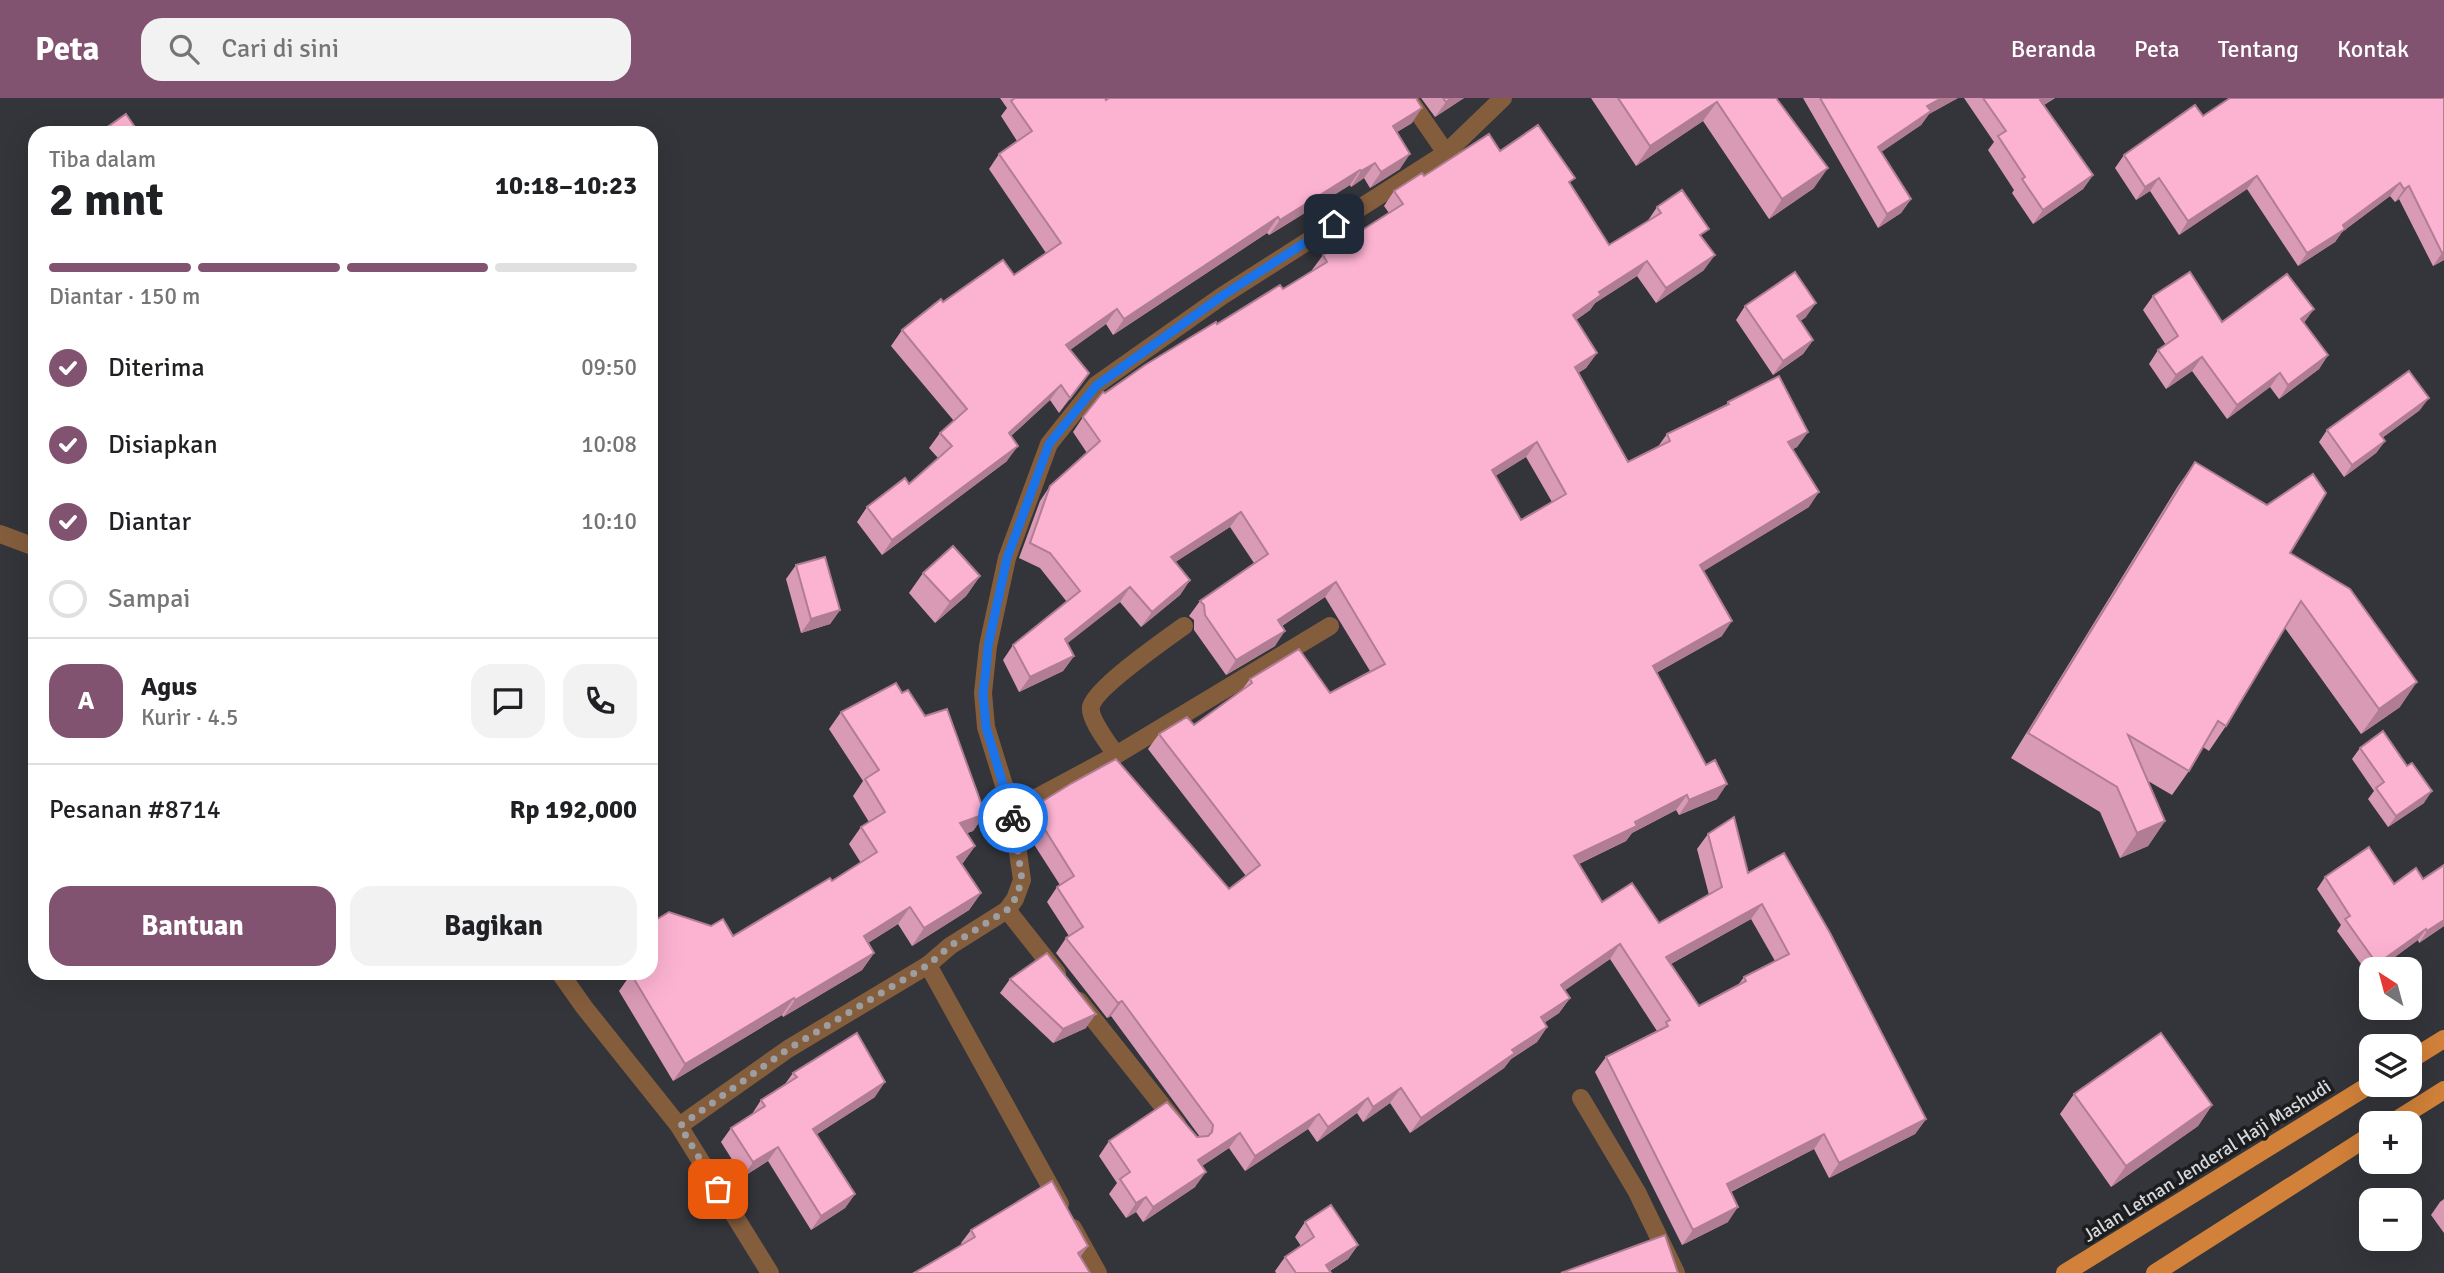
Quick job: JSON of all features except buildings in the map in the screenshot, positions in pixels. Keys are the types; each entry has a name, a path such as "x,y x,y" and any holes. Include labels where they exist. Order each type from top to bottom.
{"main road":[{"path":"2422,1053 2444,1039"},
{"path":"2411,1111 2444,1090"},
{"name":"Jalan Letnan Jenderal Haji Mashudi","path":"2064,1273 2359,1091"},
{"path":"2154,1273 2359,1144"}],"street":[{"path":"1408,98 1446,153"},
{"path":"680,1126 788,1049 928,965 950,946 1007,910 1015,899 1022,880 1012,811 986,727 983,693 988,646 1007,558 1049,444 1096,386 1222,296 1446,153 1503,98"},
{"path":"0,534 28,544"},
{"path":"1116,755 1091,715 1091,706 1109,684 1184,626"},
{"path":"1012,811 1116,755 1330,626"},
{"path":"1007,910 1191,1142"},
{"path":"928,965 1098,1273"},
{"path":"565,980 680,1126 770,1273"},
{"path":"1581,1098 1637,1192 1676,1273"}],"way so far":[{"path":"718,1189 680,1126 788,1049 928,965 950,946 1007,910 1015,899 1022,880 1013,818"}],"route":[{"path":"1013,818 986,727 983,693 988,646 1007,558 1049,444 1096,386 1222,296 1334,224"}]}
